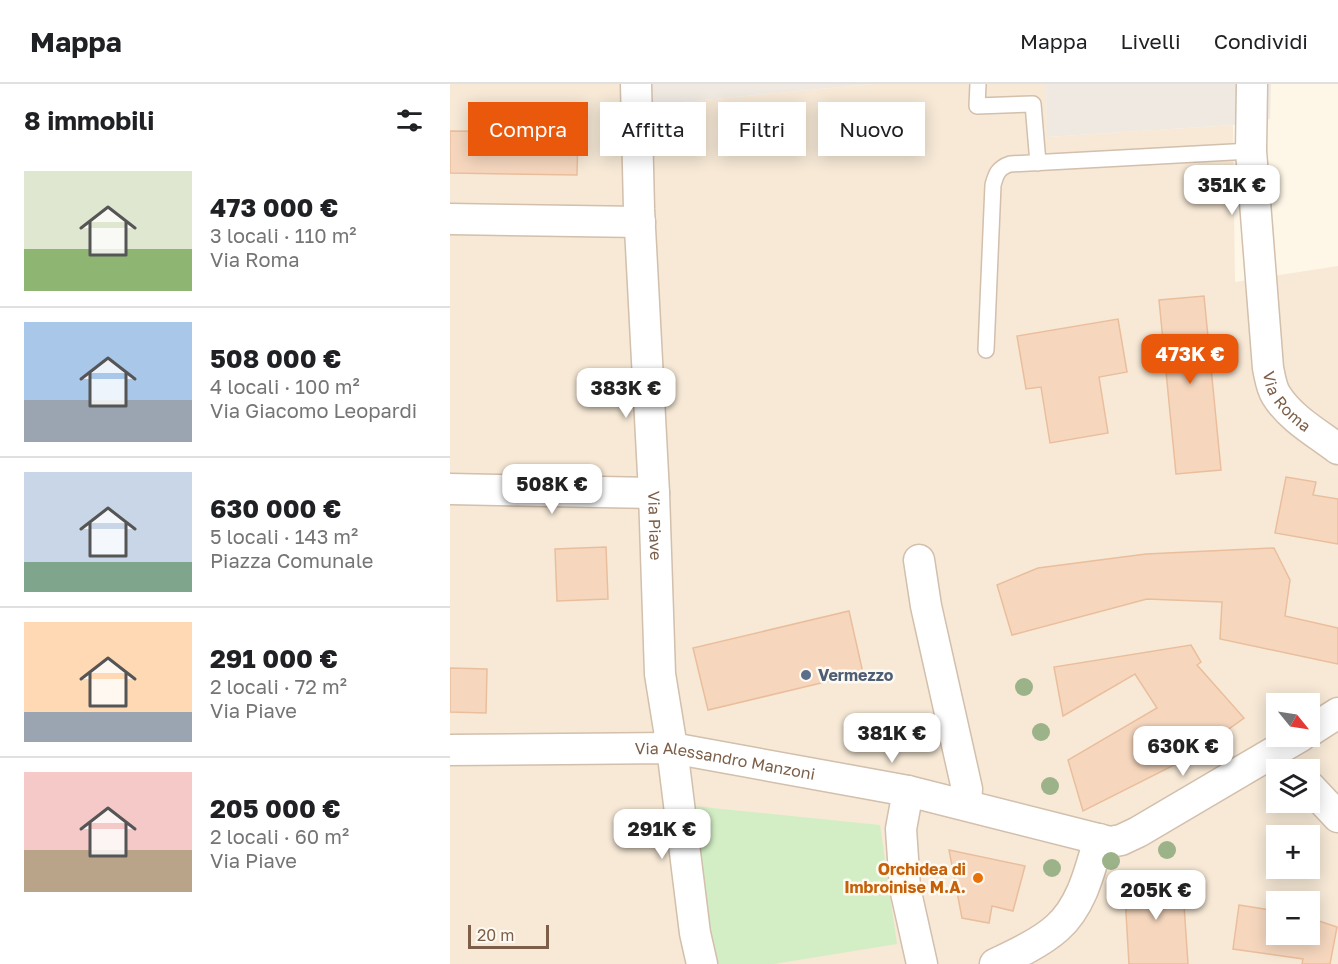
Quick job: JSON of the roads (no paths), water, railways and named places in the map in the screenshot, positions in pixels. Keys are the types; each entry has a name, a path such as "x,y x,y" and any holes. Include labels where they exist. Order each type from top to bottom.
{"street":[{"name":"Via Piave","path":"636,84 660,674 672,748 695,933 702,964"},
{"name":"Via Roma","path":"1251,84 1251,151 1271,385 1276,396 1292,414 1338,448"},
{"path":"450,219 640,222"},
{"path":"450,489 654,493"},
{"path":"919,560 926,606 967,789 966,804"},
{"path":"1320,725 1338,713"},
{"name":"Via Alessandro Manzoni","path":"1284,759 1293,747"},
{"name":"Via Alessandro Manzoni","path":"450,750 672,748 908,791 1110,842 1121,840 1266,769"},
{"path":"908,791 901,829 905,888 922,964"},
{"path":"1320,797 1338,814"},
{"path":"995,964 1057,928 1075,905 1084,888 1100,839"}],"lane":[{"path":"978,84 977,106 1033,104 1038,163"},
{"path":"986,350 993,185 996,173 1003,167 1010,164 1251,151"}],"place":[{"name":"Vermezzo","path":"806,675"},
{"name":"Orchidea di Imbroinise M.A.","path":"978,878"}]}
